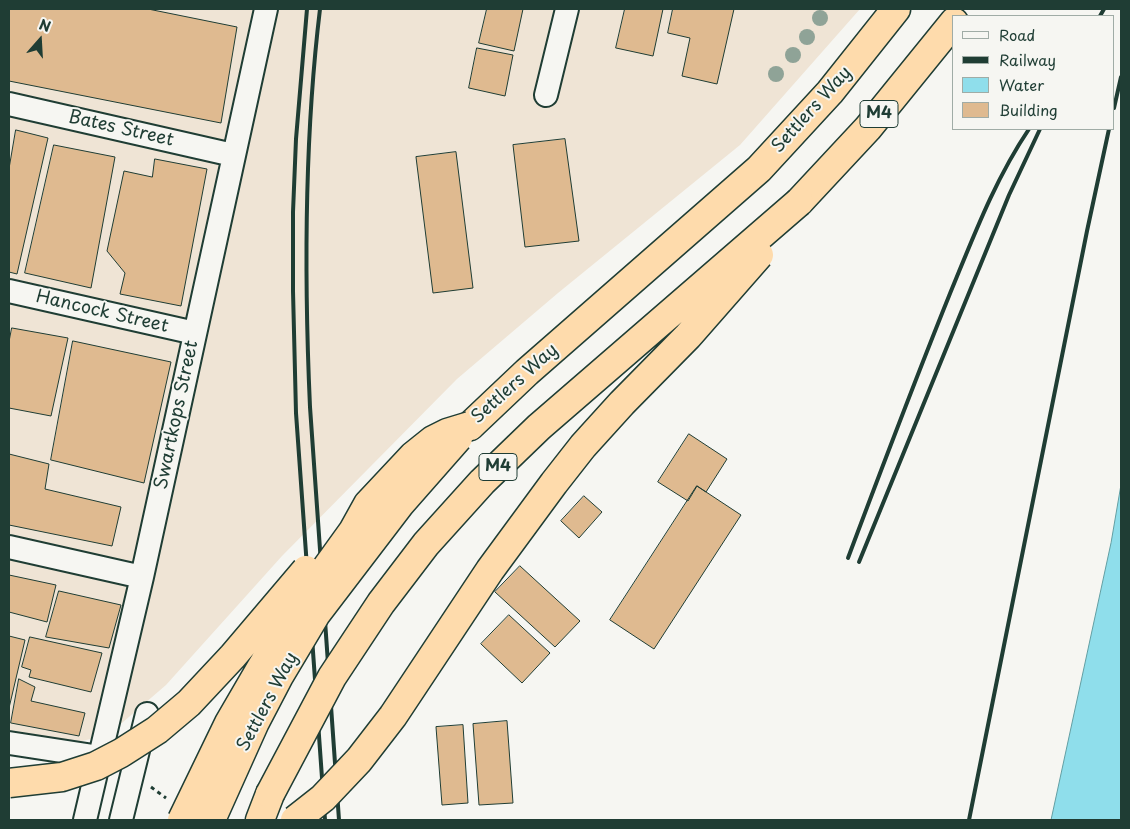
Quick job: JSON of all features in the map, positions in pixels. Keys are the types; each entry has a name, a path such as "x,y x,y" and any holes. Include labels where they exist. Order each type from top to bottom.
{"highway":[{"name":"Settlers Way","path":"211,820 255,722 279,676 316,614 400,504 470,426 527,372 759,169 830,92 896,9"},
{"name":"M4","path":"260,820 332,677 381,603 426,544 482,482 539,427 799,202 868,128 952,24"},
{"path":"295,820 323,798 359,760 394,716 490,570 554,483 584,446 622,403 713,308 766,248 799,202"},
{"path":"9,783 62,777 96,766 121,753 156,730 189,703 233,656 343,525 368,504 413,456 433,440 447,433 470,426"},
{"path":"182,820 229,723 261,668 299,606 353,531 368,504"}],"street":[{"name":"Swartkops Street","path":"87,811 142,577 266,9"},
{"path":"546,95 567,9"},
{"name":"Bates Street","path":"9,104 233,155"},
{"name":"Hancock Street","path":"9,291 195,333"},
{"path":"9,547 142,577"},
{"path":"87,811 122,817 147,714"},
{"path":"9,743 100,757"}],"shaded area":[{"path":"9,9 860,9 740,145 558,293 457,379 282,556 166,685 108,735 17,756 9,756"}],"water":[{"path":"1121,485 1121,820 1051,820 1111,543"}],"building":[{"path":"9,9 148,9 237,27 221,123 9,81"},
{"path":"487,9 523,9 514,51 479,43"},
{"path":"625,9 663,9 653,56 616,48"},
{"path":"673,9 734,9 717,84 682,76 690,38 668,33"},
{"path":"477,48 513,55 505,96 469,88"},
{"path":"16,130 48,138 17,274 9,272 9,169"},
{"path":"565,139 579,241 525,247 513,145"},
{"path":"54,145 115,157 91,288 25,273"},
{"path":"456,152 473,288 433,293 416,157"},
{"path":"155,159 207,169 181,306 120,294 125,273 107,251 124,171 152,177"},
{"path":"12,328 68,338 51,416 9,408 9,342"},
{"path":"73,341 171,362 144,483 51,460"},
{"path":"689,434 727,459 706,492 697,486 688,501 658,482"},
{"path":"9,454 49,464 45,489 121,507 112,546 9,525"},
{"path":"697,486 741,515 654,649 610,620"},
{"path":"584,496 602,512 579,538 561,521"},
{"path":"520,566 580,621 555,647 495,592"},
{"path":"9,575 56,585 47,622 9,612"},
{"path":"59,591 121,605 109,648 46,637"},
{"path":"509,615 550,653 522,683 481,644"},
{"path":"9,636 25,640 9,708"},
{"path":"30,637 102,653 91,692 29,677 31,670 22,667"},
{"path":"19,679 35,687 31,701 85,713 79,736 11,723"},
{"path":"507,721 513,803 479,805 473,724"},
{"path":"463,725 468,803 442,805 436,727"}],"railway":[{"path":"307,9 296,139 293,212 293,291 296,413 325,820"},
{"path":"320,9 308,158 307,308 310,407 339,820"},
{"path":"1101,15 1104,9"},
{"path":"1115,104 1121,77"},
{"path":"848,558 923,361 976,231 1005,169 1028,130"},
{"path":"859,562 1009,195 1040,130"},
{"path":"969,820 1109,130"}]}
